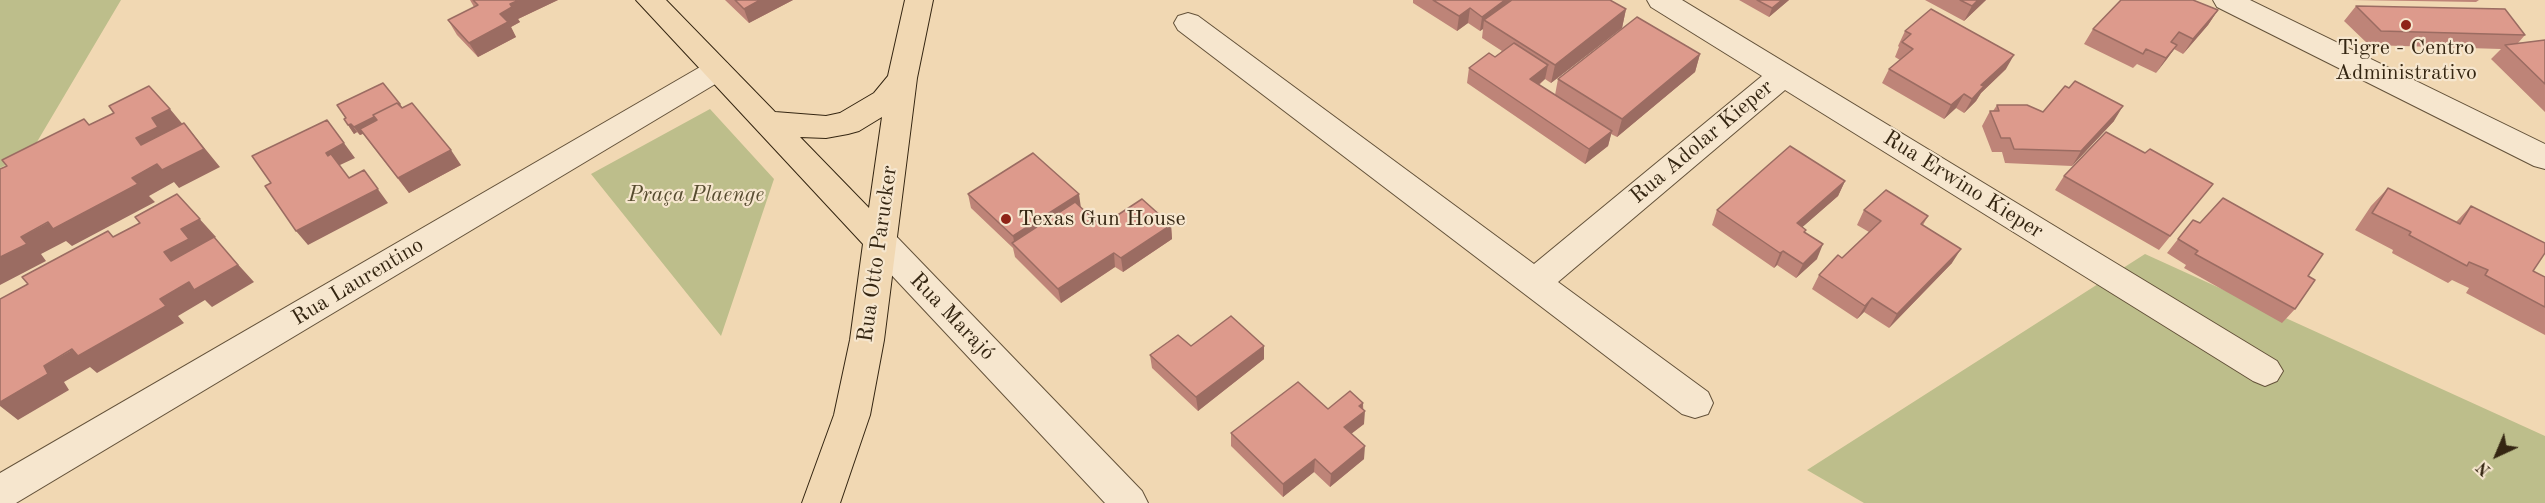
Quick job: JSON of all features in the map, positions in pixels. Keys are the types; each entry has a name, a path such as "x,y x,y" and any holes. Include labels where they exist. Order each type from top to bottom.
{"main road":[{"name":"Rua Marajó","path":"650,0 880,242"},
{"name":"Rua Otto Parucker","path":"821,503 852,415 867,340 902,78 919,0"},
{"path":"765,121 791,126 826,127 848,123 885,101 902,78"}],"street":[{"name":"Rua Erwino Kieper","path":"1661,0 2265,371"},
{"path":"2227,0 2545,158"},
{"path":"1188,23 1695,403"},
{"name":"Rua Laurentino","path":"0,494 717,70"},
{"name":"Rua Adolar Kieper","path":"1534,283 1783,75"},
{"name":"Rua Marajó","path":"880,242 1129,503"}],"green space":[{"path":"0,0 121,0 31,152 0,168"},
{"name":"Praça Plaenge","path":"710,109 774,179 721,336 591,174"},
{"path":"2145,254 2545,436 2545,503 1864,503 1807,470"}],"building":[{"path":"473,0 519,0 510,4 512,7 500,14 508,22 469,43 448,20 478,5"},
{"path":"735,0 760,0 744,9"},
{"path":"1433,0 1505,0 1482,17 1470,8 1459,16"},
{"path":"1512,0 1610,0 1626,9 1555,65 1484,20"},
{"path":"1757,0 1782,0 1772,8"},
{"path":"1960,0 1978,0 1972,6"},
{"path":"2121,0 2193,0 2218,10 2193,39 2179,32 2171,42 2177,45 2166,58 2146,49 2143,54 2093,29"},
{"path":"2356,6 2505,9 2525,35 2381,31"},
{"path":"1931,9 2014,55 1981,85 1984,86 1972,99 1964,94 1951,105 1889,69 1913,49 1902,42 1911,34 1905,31"},
{"path":"1637,17 1700,54 1622,119 1558,79"},
{"path":"2545,40 2545,84 2505,45"},
{"path":"1514,43 1548,65 1530,79 1612,131 1589,149 1469,68 1489,53 1495,57"},
{"path":"2075,81 2123,106 2081,151 2014,149 2010,138 2001,138 1990,111 1999,111 1997,105 2027,105 2043,112 2065,86 2069,88"},
{"path":"383,83 400,104 397,103 373,115 374,117 354,127 351,124 348,125 337,105"},
{"path":"149,86 170,109 152,118 158,127 136,138 141,145 184,123 204,149 162,170 157,164 132,178 138,184 53,229 48,222 21,237 27,244 0,257 0,169 7,166 2,160 84,119 89,125 114,113 109,106"},
{"path":"397,103 402,108 412,103 451,150 398,178 360,129 377,120 373,115"},
{"path":"327,120 344,143 326,153 328,156 331,154 349,178 364,170 378,189 296,231 265,186 271,183 252,156"},
{"path":"2106,132 2145,153 2150,149 2213,184 2170,236 2064,176"},
{"path":"1790,146 1845,181 1797,223 1806,230 1804,232 1823,244 1803,264 1783,251 1780,253 1717,210"},
{"path":"1033,153 1079,194 1013,236 968,194"},
{"path":"2388,188 2460,224 2471,206 2545,243 2545,253 2533,271 2545,277 2545,307 2485,275 2488,270 2469,262 2467,266 2409,235 2411,232 2372,213"},
{"path":"1886,190 1928,216 1921,224 1961,249 1897,314 1872,298 1865,306 1819,275 1838,255 1842,258 1881,221 1864,210"},
{"path":"177,194 200,219 181,229 189,239 164,252 171,261 214,237 238,265 194,290 189,282 160,299 166,306 78,356 72,349 44,366 48,374 0,402 0,299 28,284 22,277 108,231 113,237 140,223 135,217"},
{"path":"2223,198 2323,254 2308,276 2315,280 2295,309 2195,254 2198,251 2178,239 2193,220 2200,223"},
{"path":"1142,199 1171,225 1121,258 1114,253 1058,289 1012,243 1075,202 1101,226"},
{"path":"1231,316 1264,346 1196,397 1150,355 1178,335 1191,346"},
{"path":"1298,382 1328,409 1350,391 1363,403 1359,406 1365,411 1344,427 1365,446 1331,474 1315,459 1283,484 1231,433"}],"place":[{"name":"Tigre - Centro Administrativo","path":"2406,25"},
{"name":"Texas Gun House","path":"1006,219"}]}
